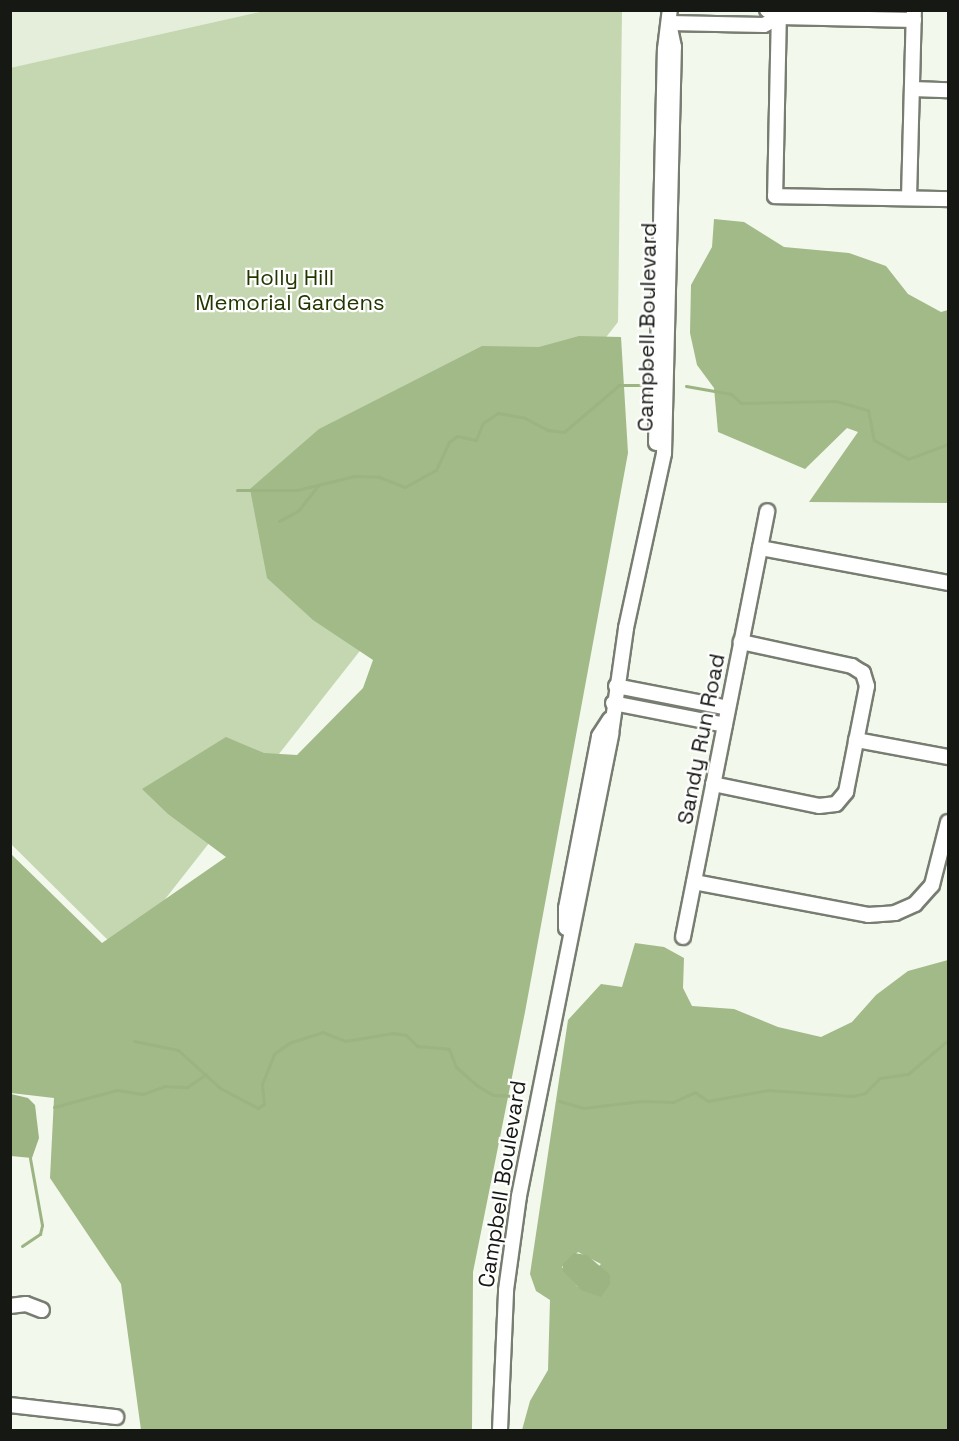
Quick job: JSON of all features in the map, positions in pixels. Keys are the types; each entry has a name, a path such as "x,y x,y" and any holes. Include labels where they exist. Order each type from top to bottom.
{"street":[{"path":"775,13 774,196 948,199"},
{"path":"670,17 764,25 775,13 914,15 909,198"},
{"name":"Campbell Boulevard","path":"500,1431 509,1259 566,946 576,912 610,734 610,719 626,628 649,527 667,425 674,47 670,17"},
{"path":"912,89 948,90"},
{"name":"Sandy Run Road","path":"683,937 767,511"},
{"path":"760,548 948,583"},
{"path":"713,784 831,806 846,792 867,686 860,670 741,642"},
{"path":"616,686 728,708"},
{"path":"613,703 725,725"},
{"path":"856,740 948,757"},
{"path":"694,882 868,915 895,913 915,904 932,885 948,822"},
{"path":"10,1306 26,1304 42,1310"},
{"path":"10,1406 116,1417"}],"shaded area":[{"path":"11,10 264,11 11,68"},
{"path":"714,219 744,222 784,247 849,253 886,266 908,294 941,312 948,310 948,503 809,502 858,432 847,428 805,469 718,432 714,388 697,365 690,333 691,285 712,247"},
{"path":"579,336 621,337 628,453 525,1012 473,1272 472,1430 141,1430 121,1284 50,1178 54,1098 11,1093 11,854 102,943 226,857 168,814 142,789 226,737 264,753 297,755 363,688 373,660 313,620 267,578 250,489 319,429 482,346 539,347"},
{"path":"635,943 664,947 684,958 683,988 692,1006 734,1009 778,1027 821,1037 852,1022 876,995 908,971 948,960 948,1430 522,1430 530,1401 548,1370 550,1300 536,1291 530,1274 568,1020 601,984 622,987","holes":["578,1252 601,1264 578,1287 562,1267"]},
{"path":"11,1094 28,1098 35,1105 39,1138 32,1158 11,1156"},
{"path":"574,1253 587,1255 610,1275 610,1284 601,1297 581,1290 563,1271 563,1264"}],"green space":[{"name":"Holly Hill Memorial Gardens","path":"264,11 622,11 618,322 122,954 11,844 10,68"}],"waterway":[{"path":"237,490 297,490 354,476 379,477 405,487 436,470 449,442 457,436 476,440 483,423 498,413 525,418 548,430 564,432 619,385 641,385"},
{"path":"686,386 731,394 741,403 836,401 868,410 874,440 908,459 948,444"},
{"path":"279,521 298,511 318,485"},
{"path":"134,1041 178,1050 220,1088 258,1108 264,1104 262,1084 274,1054 289,1043 322,1032 345,1041 393,1033 406,1035 417,1046 449,1049 456,1067 478,1086 493,1095 514,1096"},
{"path":"559,1101 583,1108 642,1101 673,1102 695,1092 708,1101 768,1090 853,1096 865,1093 880,1078 908,1074 948,1040"},
{"path":"54,1107 117,1090 143,1094 165,1086 187,1087 206,1074"},
{"path":"22,1246 40,1234 42,1225 30,1158"}]}
